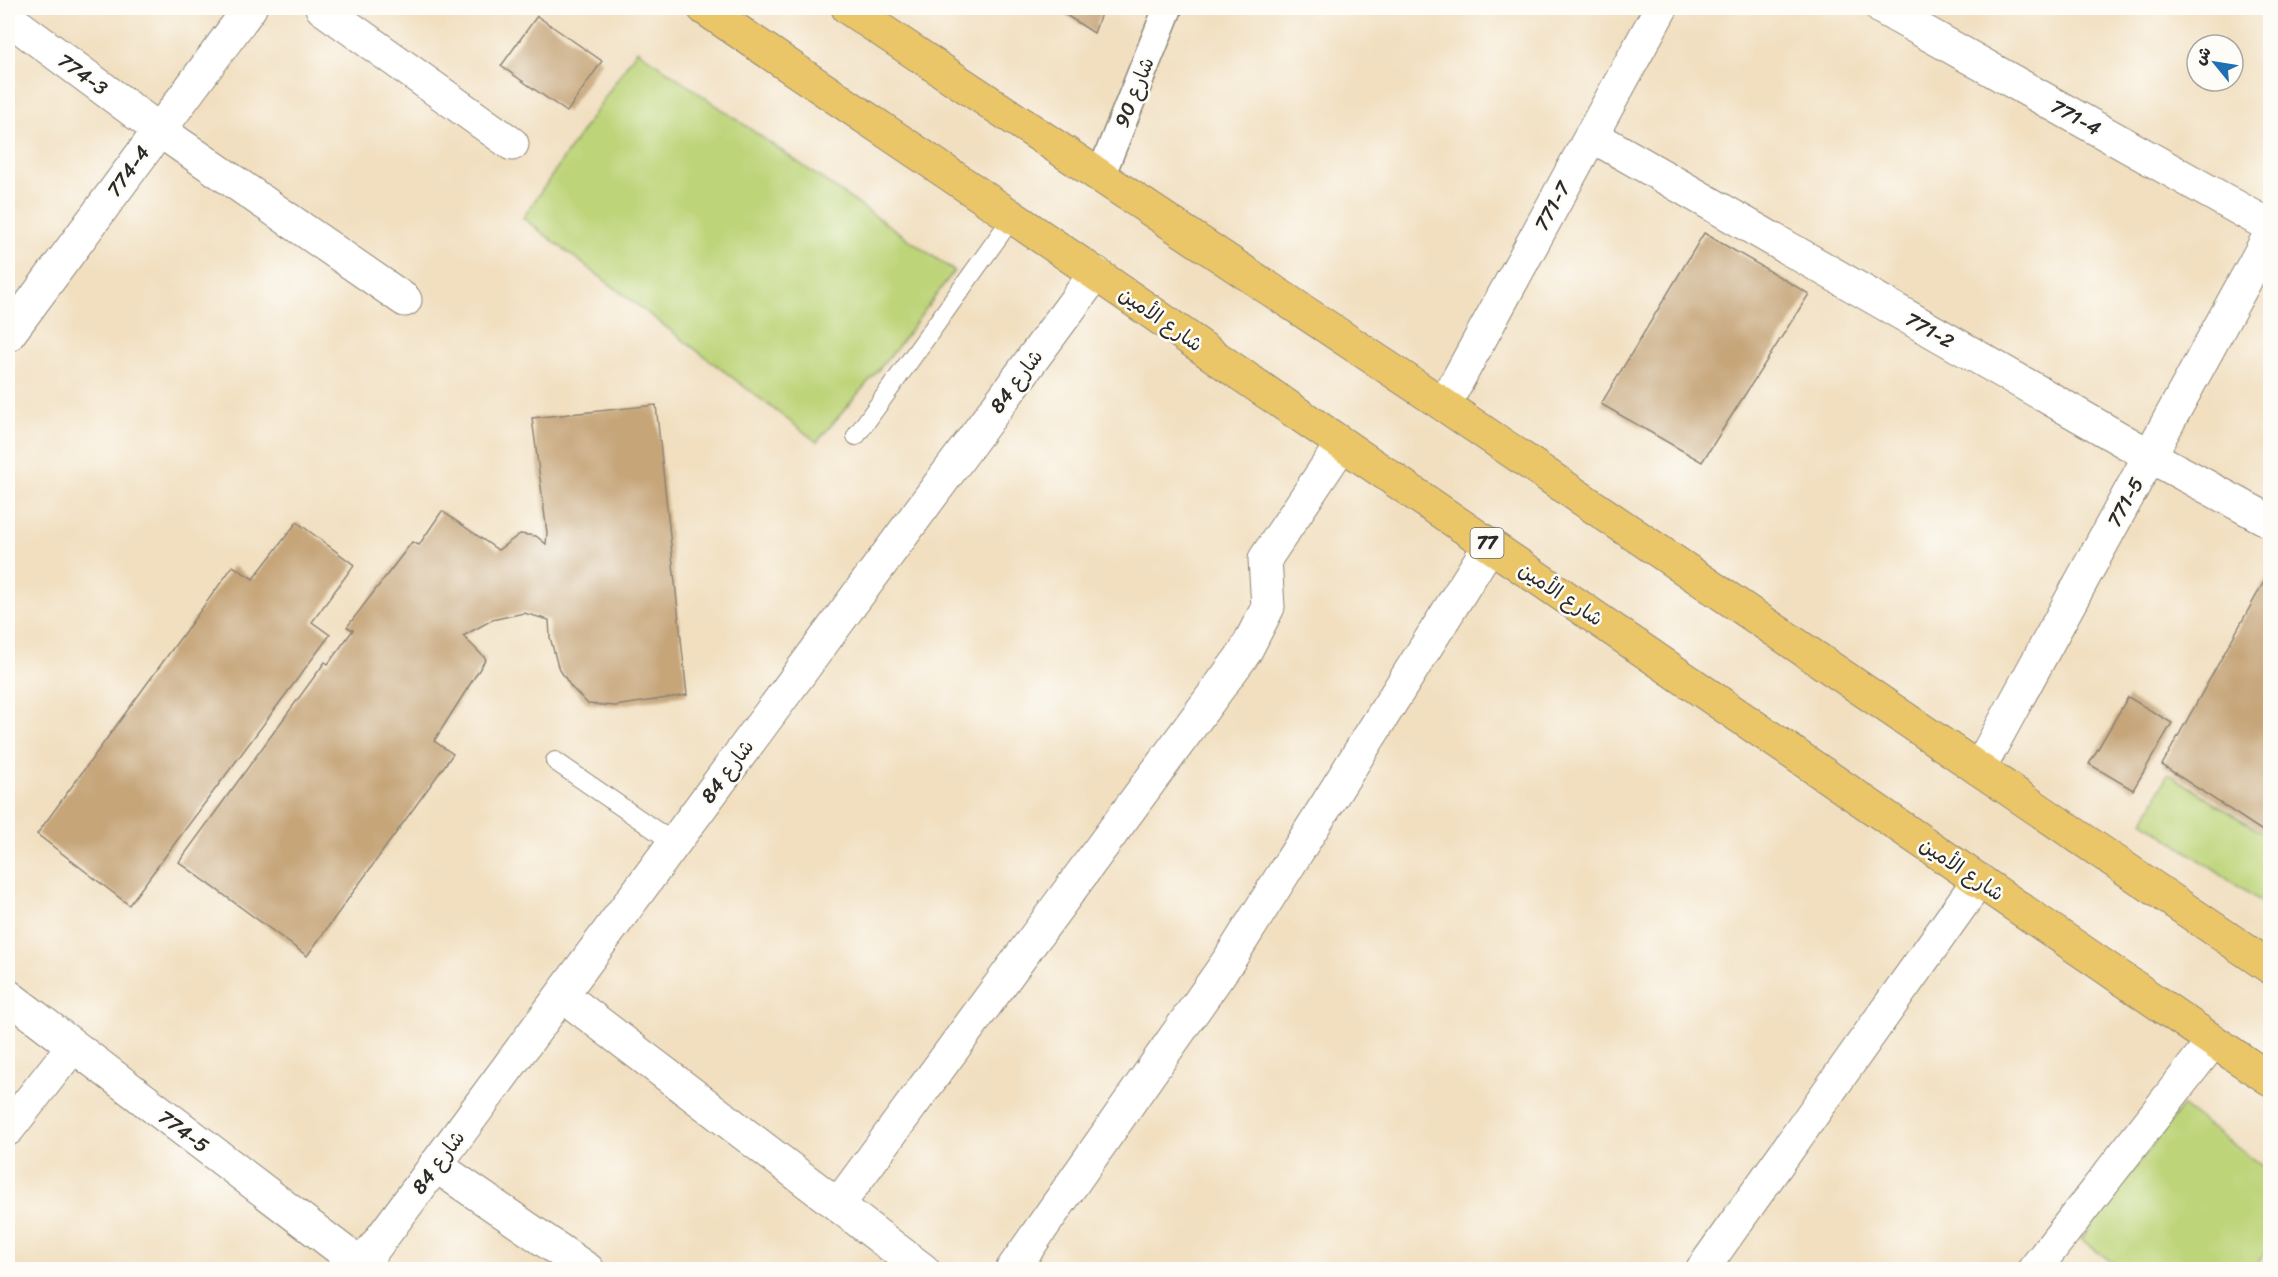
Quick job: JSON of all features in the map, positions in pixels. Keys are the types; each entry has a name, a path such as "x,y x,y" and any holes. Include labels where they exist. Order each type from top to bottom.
{"main road":[{"name":"شارع الأمين","path":"704,8 1096,273 1342,444 2271,1079"},
{"path":"848,8 1444,405 2271,967"}],"street":[{"name":"774-4","path":"8,335 250,8"},
{"path":"322,8 512,144"},
{"name":"شارع 90","path":"1100,177 1167,8"},
{"name":"771-7","path":"1444,405 1661,8"},
{"name":"771-4","path":"1882,8 2271,226"},
{"name":"774-3","path":"10,26 405,300"},
{"name":"771-2","path":"1591,135 2150,456 2271,521"},
{"name":"771-5","path":"1979,769 2271,235"},
{"name":"شارع 84","path":"359,1267 1096,273"},
{"path":"838,1205 1245,652 1268,607 1265,559 1342,444"},
{"path":"1012,1269 1228,960 1490,545"},
{"path":"1702,1269 1979,880"},
{"path":"561,995 923,1269"},
{"name":"774-5","path":"8,996 359,1267"},
{"path":"2034,1269 2213,1041"},
{"path":"8,1129 73,1046"},
{"path":"435,1165 588,1269"}],"lane":[{"path":"856,436 1012,218"},
{"path":"555,761 674,843"}],"green space":[{"path":"637,50 954,271 896,349 817,442 523,218"},
{"path":"2168,773 2270,838 2270,908 2144,822"},
{"path":"2182,1106 2270,1172 2270,1247 2253,1269 2121,1269 2081,1239"}],"building":[{"path":"1055,8 1103,8 1094,33"},
{"path":"537,16 602,61 567,112 501,66"},
{"path":"1704,233 1809,294 1702,462 1601,404"},
{"path":"656,405 687,695 615,706 588,704 571,687 558,667 550,637 549,620 524,613 492,620 463,636 486,659 434,741 453,754 307,956 179,862 325,662 328,664 353,630 347,627 412,542 419,545 442,511 498,550 520,534 536,536 546,544 547,533 532,418"},
{"path":"297,522 354,565 312,622 330,635 129,905 37,834 233,566 253,579"},
{"path":"2270,571 2270,836 2162,765"},
{"path":"2128,697 2172,723 2133,790 2089,764"}]}
